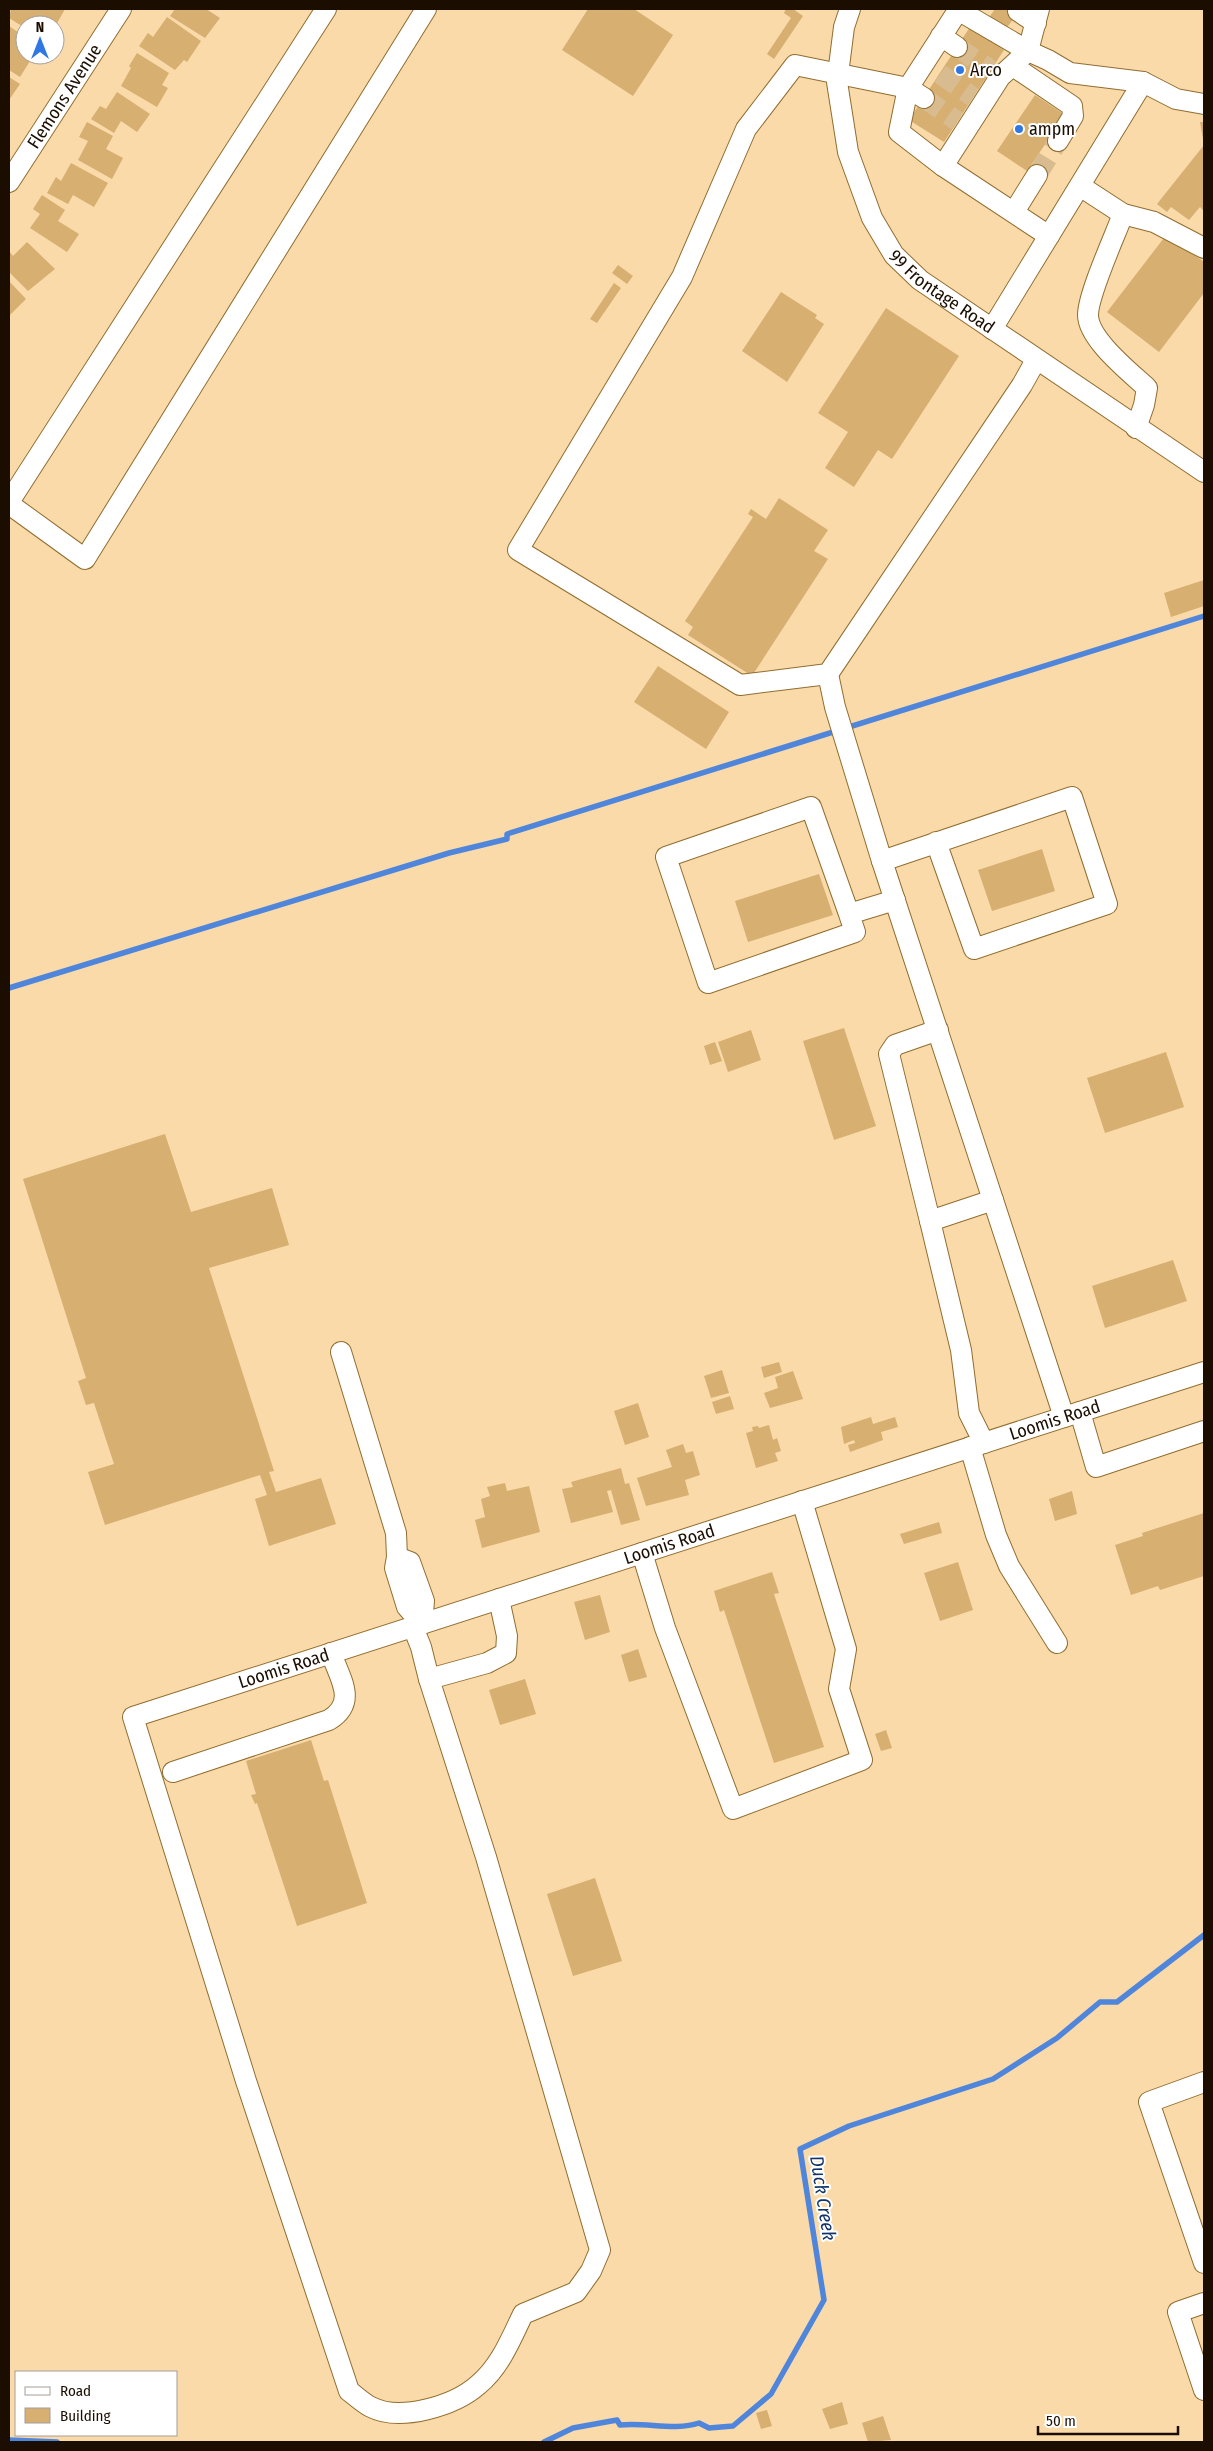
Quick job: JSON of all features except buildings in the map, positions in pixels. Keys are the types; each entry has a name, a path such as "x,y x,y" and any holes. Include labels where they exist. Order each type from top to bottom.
{"street":[{"name":"Flemons Avenue","path":"9,182 121,9"},
{"path":"326,9 9,503 85,559 426,9"},
{"name":"99 Frontage Road","path":"850,9 844,27 837,82 848,152 872,218 894,255 920,280 1136,428 1204,472"},
{"path":"1049,236 943,166 899,132 916,93 949,42 958,9 1028,51 1070,73 1143,82 1176,99 1204,104"},
{"path":"943,166 962,125 978,100 1001,71 1028,51 1038,16 1018,11"},
{"path":"828,674 740,686 518,550 682,277 746,129 795,65 838,72 916,93"},
{"path":"1001,71 1072,106 1073,116 1058,141"},
{"path":"992,329 1143,82"},
{"path":"1014,212 1037,175"},
{"path":"1080,186 1123,214 1154,222 1204,248"},
{"path":"1123,214 1093,292 1088,315 1095,333 1111,353 1147,388 1144,405 1136,428"},
{"path":"1036,360 1022,385 828,674 835,707 882,861 993,1200 1072,1414 1096,1467 1204,1432"},
{"path":"882,861 936,842 1072,796 1108,904 974,949 936,842"},
{"path":"810,807 849,914 855,932 708,984 666,857 810,807"},
{"path":"849,914 895,900"},
{"path":"938,1030 895,1045 889,1054 961,1350 969,1413 996,1535 1009,1566 1057,1643"},
{"path":"930,1222 993,1200"},
{"path":"341,1352 396,1533 397,1558 410,1562 424,1601 418,1625 429,1679 487,1663 506,1653 507,1636 499,1599"},
{"name":"Loomis Road","path":"429,1679 492,1876 600,2250 592,2271 576,2292 523,2314 506,2351 479,2385 444,2406 406,2414 372,2408 349,2391 246,2081 133,1717 1204,1372"},
{"path":"642,1553 665,1628 733,1808 862,1760 839,1689 846,1649 802,1501"},
{"path":"173,1772 329,1720 339,1714 345,1705 346,1695 331,1653"},
{"path":"1204,2082 1149,2102 1204,2263"},
{"path":"1204,2303 1178,2312 1204,2390"}],"waterway":[{"path":"9,988 449,853 507,839 507,834 1204,616"},
{"name":"Duck Creek","path":"544,2442 573,2428 617,2420 620,2425 680,2426 699,2423 709,2428 733,2426 771,2394 824,2300 800,2149 849,2126 993,2079 1057,2038 1100,2002 1117,2002 1204,1935"},
{"name":"Duck Creek","path":"9,2440 57,2442"}],"tunnel":[{"path":"957,47 991,70"},
{"path":"940,74 973,97"},
{"path":"924,98 957,121"},
{"path":"1037,175 1058,141"}],"place":[{"name":"Arco","path":"960,70"},
{"name":"ampm","path":"1019,129"}]}
